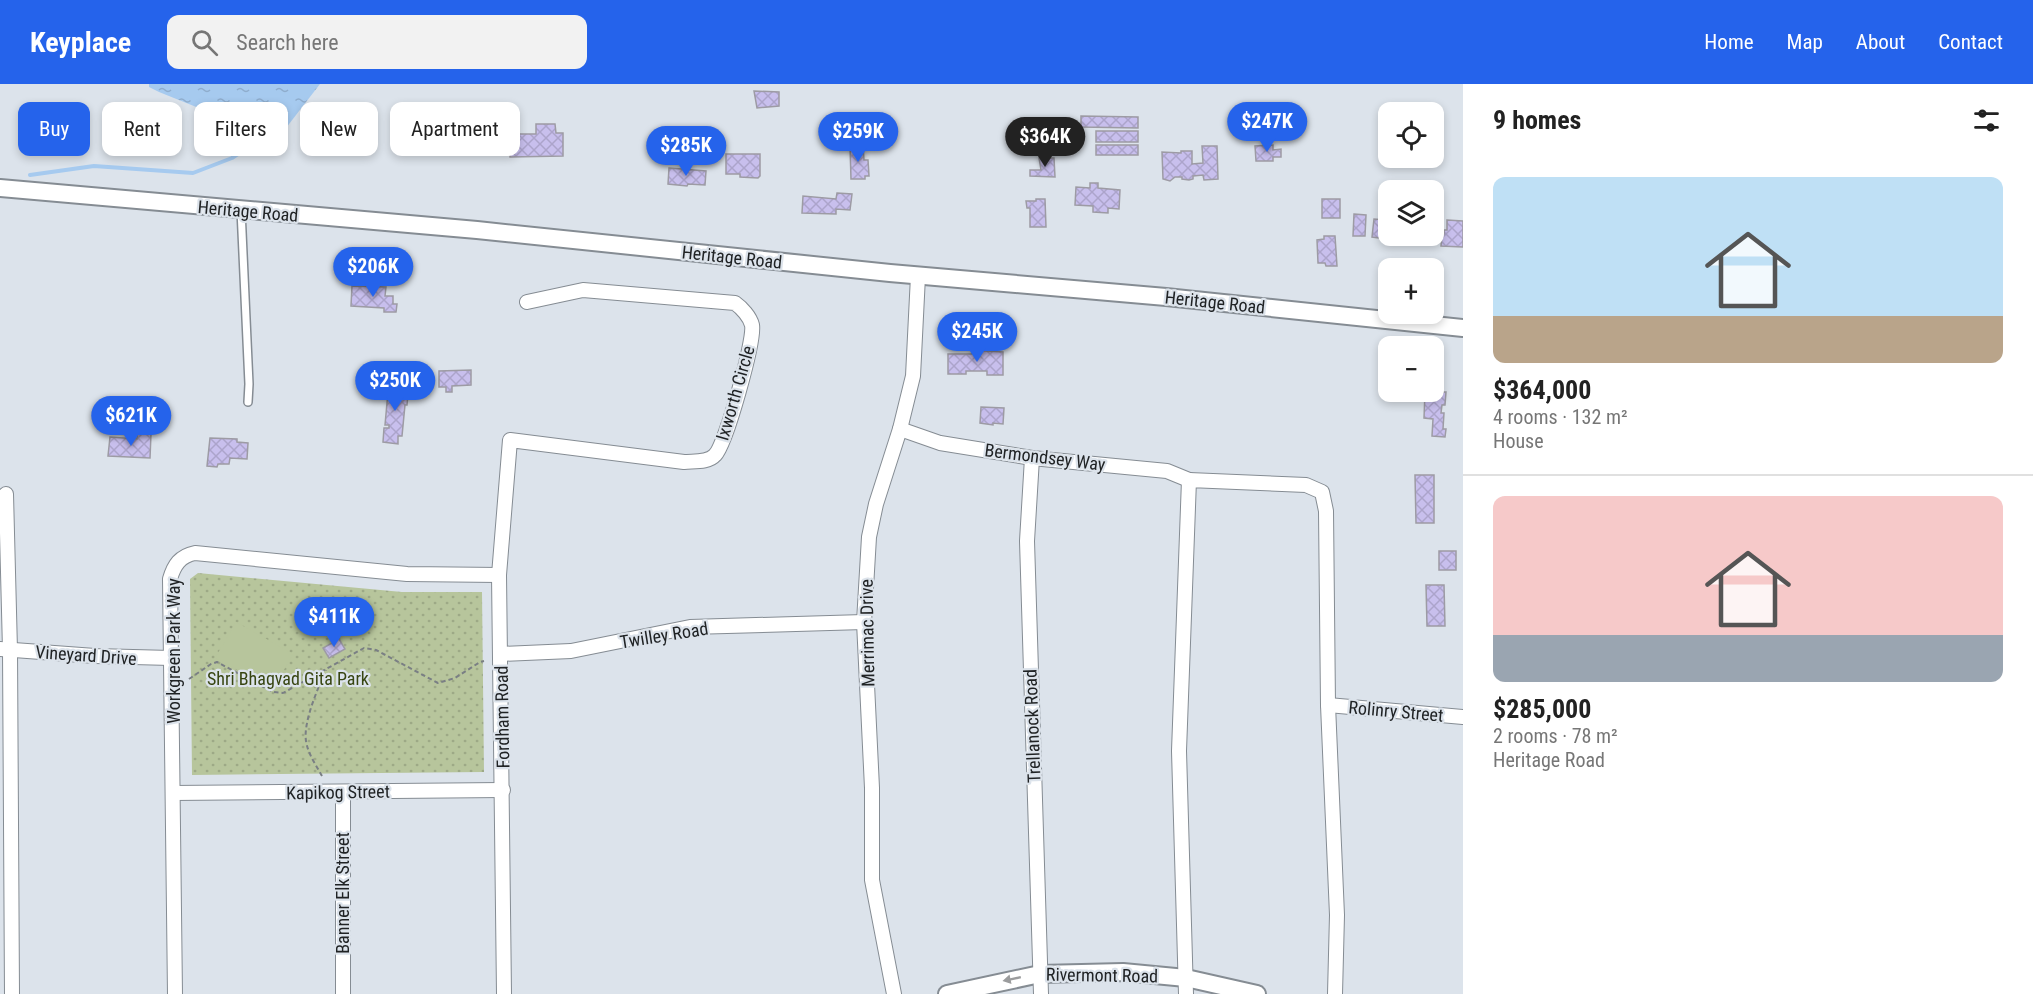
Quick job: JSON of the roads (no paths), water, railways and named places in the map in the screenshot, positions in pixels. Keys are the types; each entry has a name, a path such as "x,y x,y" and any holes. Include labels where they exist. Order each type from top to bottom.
{"street":[{"name":"Heritage Road","path":"0,188 477,230 918,276 1166,297 1463,328"},
{"name":"Merrimac Drive","path":"894,994 872,880 872,788 864,622 869,537 876,504 900,429 913,376 918,276"},
{"name":"Ixworth Circle","path":"510,440 684,462 703,461 715,455 722,442 743,377 751,342 752,324 742,308 735,303 583,291 527,302"},
{"name":"Bermondsey Way","path":"900,429 940,443 1032,458 1167,471 1189,480 1306,485 1322,492 1326,511 1328,705"},
{"name":"Fordham Road","path":"504,994 499,575 510,440"},
{"name":"Trellanock Road","path":"1032,458 1028,541 1041,994"},
{"path":"1186,986 1179,751 1189,480"},
{"path":"6,494 5,803 12,994"},
{"name":"Workgreen Park Way","path":"175,994 170,579 177,562 190,554 207,554 407,574 499,575"},
{"name":"Twilley Road","path":"501,654 571,651 690,627 864,622"},
{"name":"Vineyard Drive","path":"5,649 94,656 171,658"},
{"path":"1328,705 1337,915 1335,994"},
{"name":"Rolinry Street","path":"1328,705 1463,717"},
{"name":"Kapikog Street","path":"173,793 503,790"},
{"name":"Banner Elk Street","path":"342,792 343,994"},
{"name":"Rivermont Road","path":"947,994 1040,974 1123,972 1186,986 1257,994"}],"lane":[{"path":"241,210 248,402"}],"water":[{"path":"149,84 320,84 306,102 300,102 300,110 288,125 288,102 194,102 194,106 149,87"}],"waterway":[{"path":"30,175 94,166 193,173 235,156"}],"park label":[{"name":"Shri Bhagvad Gita Park","path":"288,678"}]}
